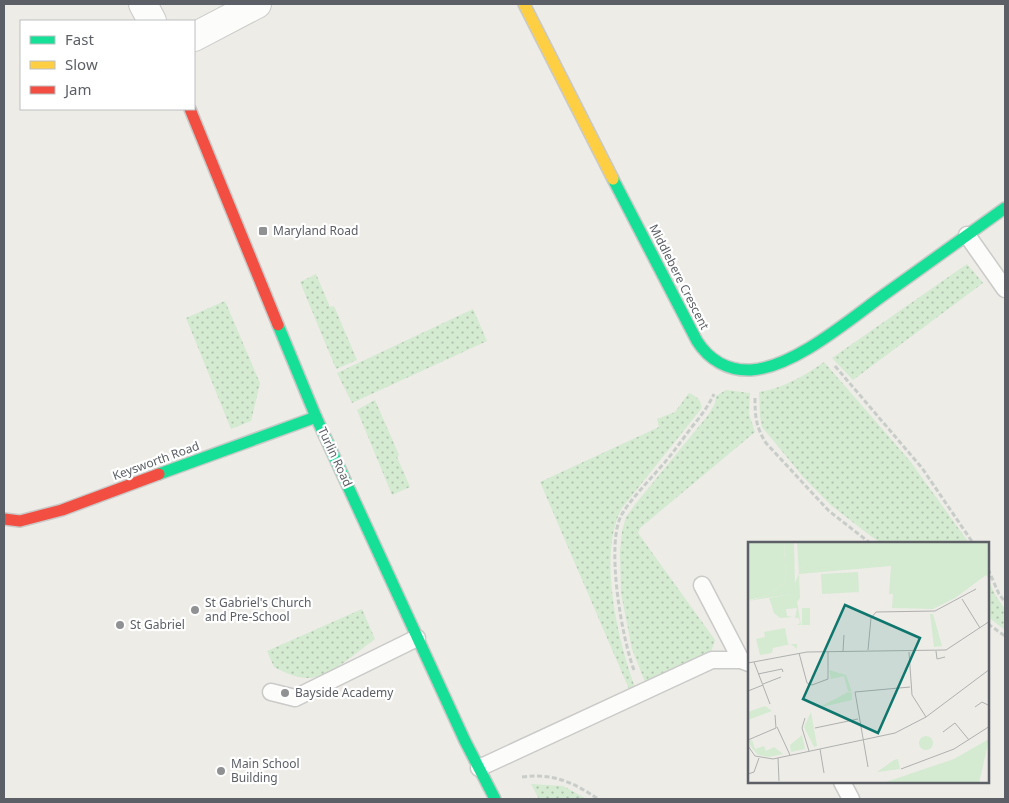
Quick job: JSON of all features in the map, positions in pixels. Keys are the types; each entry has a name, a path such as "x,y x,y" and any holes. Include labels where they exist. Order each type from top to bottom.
{"street":[{"path":"143,4 151,20"},
{"path":"195,36 257,4"},
{"name":"Middlebere Crescent","path":"524,4 689,329 701,348 712,359 725,366 737,369 754,369 769,366 816,343 1005,208"},
{"name":"Turlin Road","path":"190,110 316,417 465,741 495,799"},
{"name":"Keysworth Road","path":"4,519 20,521 62,510 316,417"}],"lane":[{"path":"967,235 1005,288"},
{"path":"702,586 745,661"},
{"path":"271,692 295,698 418,638"},
{"path":"483,775 643,692 712,660 745,661"},
{"path":"843,783 851,799"}],"path":[{"path":"816,343 922,468 972,542"},
{"path":"643,692 626,648 618,604 616,564 618,523 638,494 709,405 725,366"},
{"path":"754,369 755,420 766,443 829,511 869,542"},
{"path":"989,571 999,594 1005,602"},
{"path":"989,625 1005,636"},
{"path":"483,775 536,775 560,778 598,799"}],"green space":[{"path":"967,264 983,283 853,380 832,358"},
{"path":"316,274 330,307 334,306 357,360 336,369 300,282"},
{"path":"225,301 260,383 251,421 231,429 186,318"},
{"path":"473,309 487,341 352,403 337,373"},
{"path":"824,362 910,461 968,542 880,542 832,506 804,478 762,427 759,392 777,388"},
{"path":"726,390 750,393 749,414 755,432 640,528 638,533 715,640 711,652 645,682 632,649 621,593 620,552 622,531 626,517 637,502 709,414 715,403 716,396"},
{"path":"689,393 698,399 701,409 622,508 615,527 611,549 613,598 622,646 635,687 629,689 540,482 659,427 657,419 675,412"},
{"path":"375,400 399,455 397,457 410,487 392,495 357,410"},
{"path":"989,582 1005,609 1005,630 989,618"},
{"path":"362,609 375,639 334,669 316,677 304,678 286,673 274,667 267,651"},
{"path":"531,784 563,786 587,799 539,799"}],"traffic: fast":[{"path":"613,179 697,341 713,359 735,369 743,370 768,367 804,351 839,328 1005,208"},
{"path":"278,325 316,417 465,741 495,799"},
{"path":"159,474 316,417"}],"traffic: slow":[{"path":"524,4 613,179"}],"traffic: jam":[{"path":"190,110 278,325"},
{"path":"4,519 20,521 62,510 159,474"}],"place":[{"name":"Maryland Road","path":"263,231"},
{"name":"St Gabriel's Church and Pre-School","path":"195,610"},
{"name":"St Gabriel","path":"120,625"},
{"name":"Bayside Academy","path":"285,693"},
{"name":"Main School Building","path":"221,771"}]}
